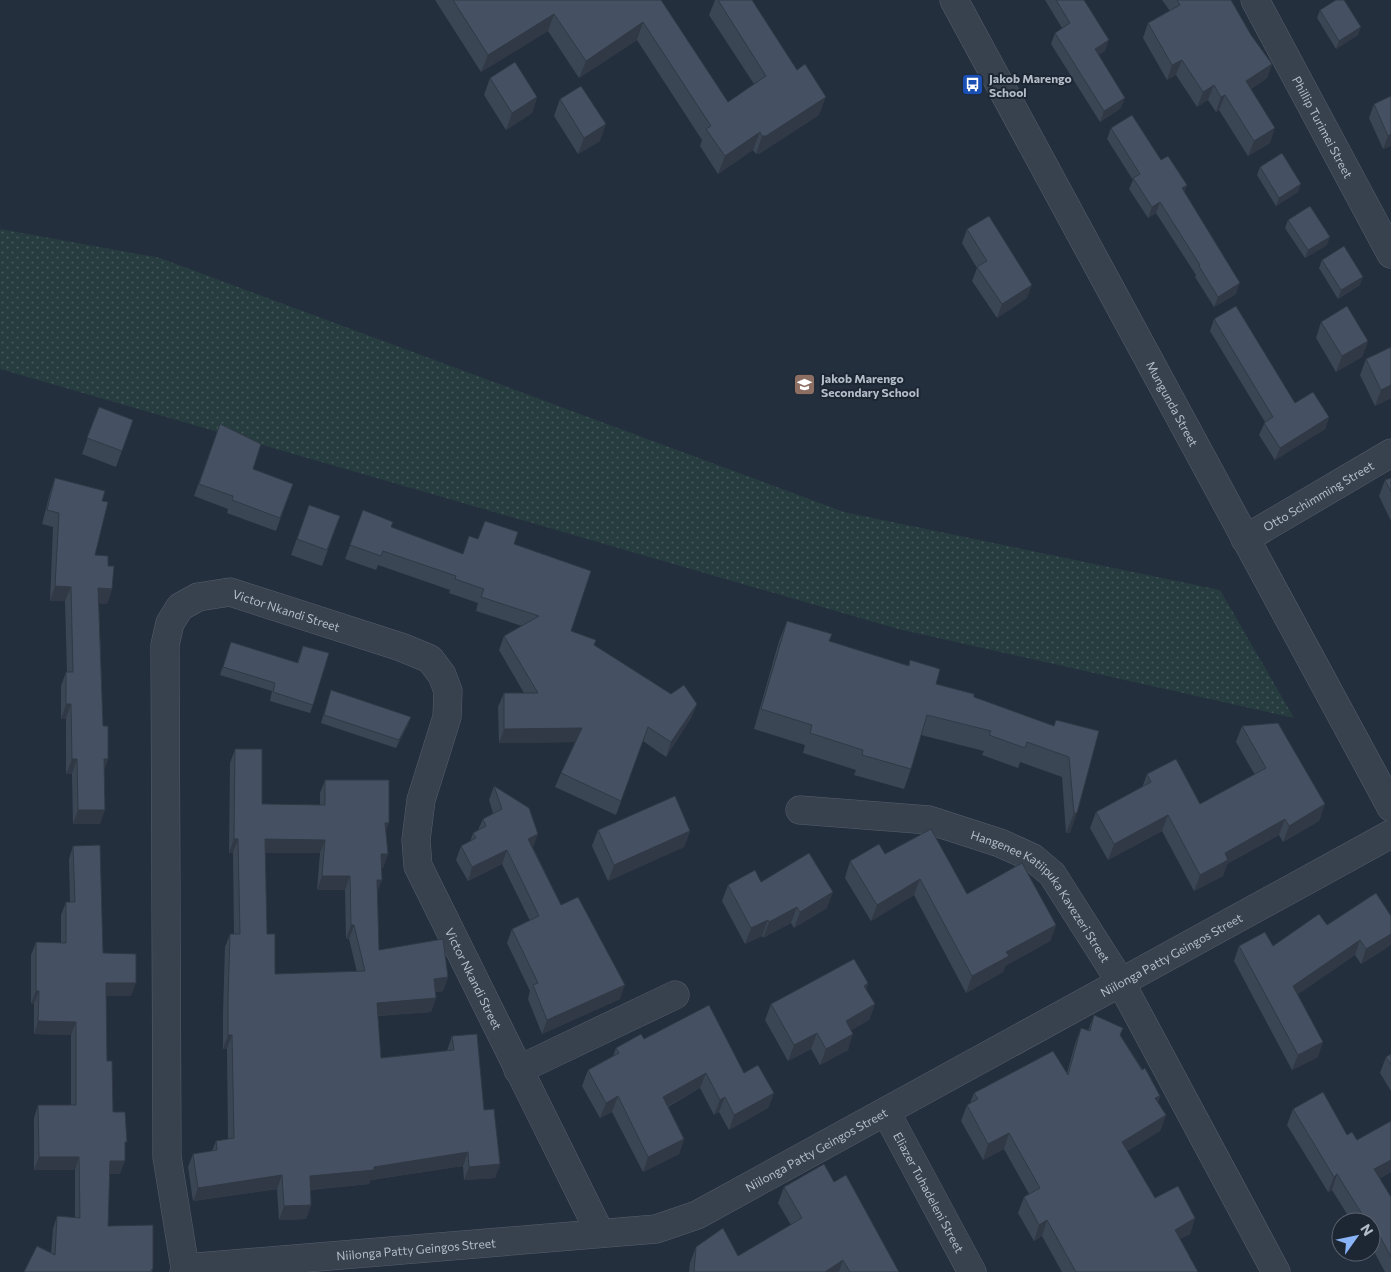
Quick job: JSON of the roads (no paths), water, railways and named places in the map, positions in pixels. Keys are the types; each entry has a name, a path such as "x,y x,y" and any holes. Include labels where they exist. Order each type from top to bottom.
{"street":[{"name":"Mungunda Street","path":"954,0 1391,807"},
{"name":"Phillip Turimei Street","path":"1255,0 1391,254"},
{"name":"Otto Schimming Street","path":"1245,539 1391,453"},
{"name":"Victor Nkandi Street","path":"184,1270 167,1157 164,645 170,623 180,607 198,597 230,592 402,646 430,659 442,675 448,692 447,717 421,800 416,840 418,866 600,1233"},
{"name":"Hangenee Katiipuka Kavezeri Street","path":"800,810 929,820 1000,843 1033,858 1052,874 1120,981 1276,1272"},
{"name":"Niilonga Patty Geingos Street","path":"184,1270 656,1229 697,1215 1120,981 1391,834"},
{"path":"518,1070 676,995"},
{"name":"Eliazer Tuhadeleni Street","path":"886,1112 972,1272"}],"place":[{"name":"Jakob Marengo School","path":"973,85"},
{"name":"Jakob Marengo Secondary School","path":"805,385"}]}
